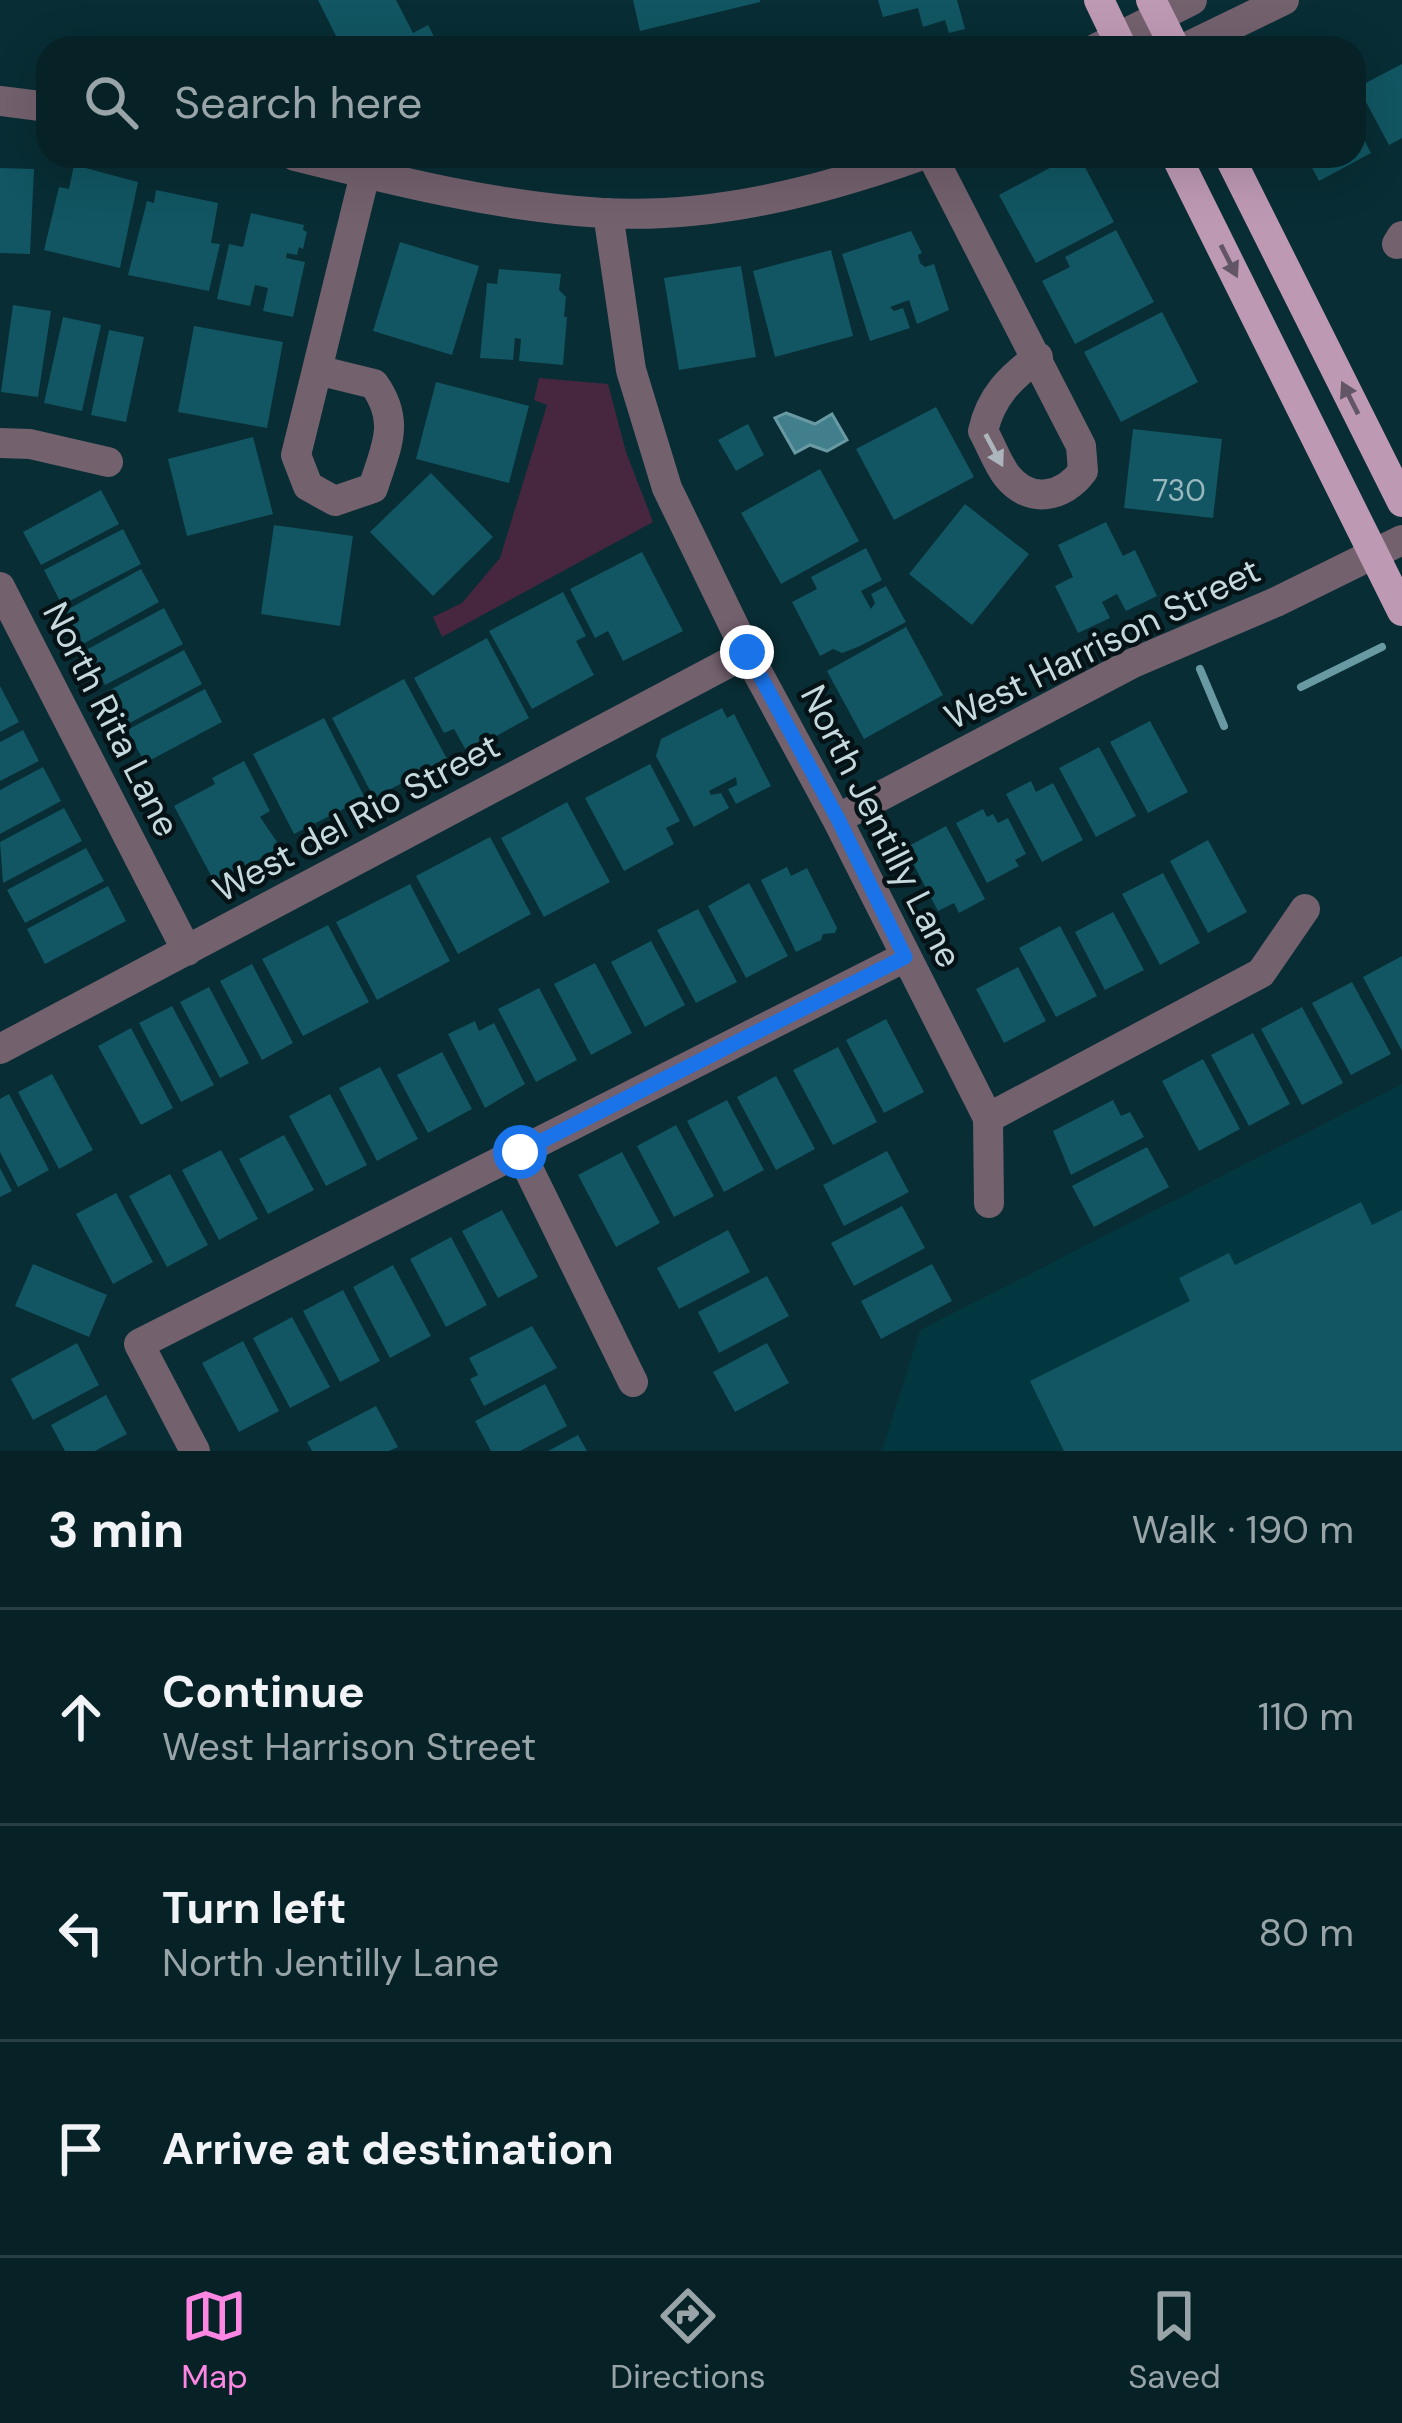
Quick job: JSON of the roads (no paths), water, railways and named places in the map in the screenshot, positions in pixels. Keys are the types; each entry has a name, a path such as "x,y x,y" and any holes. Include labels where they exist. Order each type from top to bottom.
{"main road":[{"path":"1099,0 1109,36"},
{"path":"1155,8 1169,36"},
{"path":"1182,168 1402,611"},
{"path":"1235,168 1402,502"}],"street":[{"path":"1122,36 1155,8 1192,0"},
{"path":"1210,36 1284,0"},
{"path":"0,101 36,105"},
{"path":"342,168 530,207 608,213 720,208 828,187 884,168"},
{"path":"938,168 1038,357"},
{"path":"317,370 365,174"},
{"name":"North Jentilly Lane","path":"608,213 631,370 667,488 988,1118 988,1203"},
{"path":"0,443 30,444 108,462"},
{"name":"West Harrison Street","path":"838,819 1133,663 1402,541"},
{"name":"North Rita Lane","path":"0,587 187,951"},
{"name":"West del Rio Street","path":"0,1048 747,652"},
{"path":"988,1118 1261,973 1305,909"},
{"path":"195,1451 139,1344 905,957"},
{"path":"520,1152 633,1382"}],"waterway":[{"path":"1301,687 1382,647"},
{"path":"1200,669 1224,726"}]}
